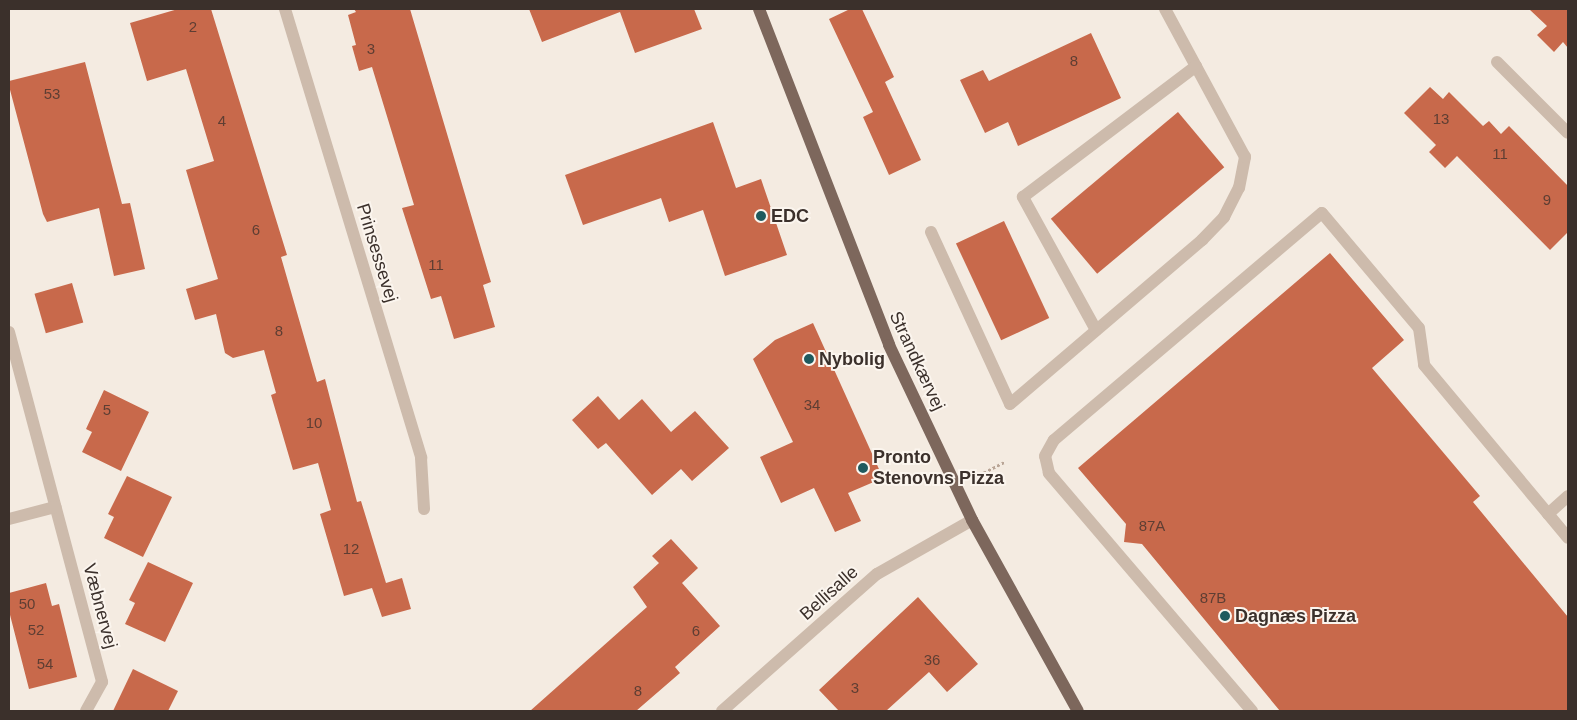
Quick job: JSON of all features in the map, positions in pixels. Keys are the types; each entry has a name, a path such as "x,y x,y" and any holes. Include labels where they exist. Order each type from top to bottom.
{"main road":[{"name":"Strandkærvej","path":"759,9 889,345 972,520 1078,711"}],"street":[{"name":"Prinsessevej","path":"285,9 421,458 424,509"},
{"path":"931,232 1010,404 1202,240 1224,217 1239,188 1245,157 1165,9"},
{"path":"1497,62 1568,133"},
{"path":"1096,330 1023,197 1196,66"},
{"path":"1252,711 1049,473 1044,456 1054,440 1322,213 1419,328 1424,365 1568,538"},
{"name":"Væbnervej","path":"9,332 102,682 86,711"},
{"path":"1548,514 1568,496"},
{"path":"9,519 55,507"},
{"name":"Bellisalle","path":"722,711 877,574 972,520"}],"path":[{"path":"957,487 1004,462"}],"building":[{"path":"178,9 211,9 287,255 281,257 317,382 325,379 357,502 361,501 386,583 402,578 411,609 382,617 372,588 344,596 320,514 331,510 318,463 293,470 271,395 276,393 264,350 233,358 225,353 216,314 195,320 186,289 218,279 186,170 214,161 186,69 147,81 130,23"},
{"path":"354,9 410,9 491,282 483,285 495,327 454,339 441,296 431,299 402,208 414,205 372,67 359,71 352,46 356,45 348,15 356,12"},
{"path":"529,9 694,9 702,29 635,53 620,12 542,42"},
{"path":"850,9 862,9 894,77 885,82 921,160 889,175 863,117 873,112 829,19"},
{"path":"1529,9 1568,9 1568,48 1563,42 1554,52 1537,35 1547,26"},
{"path":"1091,33 1121,98 1018,146 1008,122 985,133 960,80 983,70 989,81"},
{"path":"85,62 122,204 130,203 145,269 114,276 99,208 47,222 43,214 9,86 9,81"},
{"path":"1430,87 1443,99 1449,92 1483,126 1489,121 1501,134 1509,126 1568,186 1568,232 1550,250 1457,156 1445,168 1429,152 1436,145 1404,113"},
{"path":"1178,112 1224,167 1097,274 1051,219"},
{"path":"713,122 736,188 761,179 787,255 725,276 703,210 669,222 661,198 583,225 565,175"},
{"path":"1004,221 1049,318 1001,340 956,243"},
{"path":"1330,253 1404,340 1372,368 1480,496 1473,502 1568,617 1568,711 1280,711 1142,544 1124,542 1126,524 1078,468"},
{"path":"72,283 83,322 46,333 35,294"},
{"path":"813,323 883,478 848,493 861,521 835,532 814,488 781,503 760,457 793,442 753,359 775,340"},
{"path":"104,390 149,412 121,471 82,452 92,432 86,429"},
{"path":"598,396 619,420 642,399 671,432 695,411 729,448 692,481 681,469 652,495 606,443 598,449 572,420"},
{"path":"127,476 172,497 143,557 104,538 114,517 108,514"},
{"path":"671,539 698,568 682,583 720,626 675,667 680,673 636,711 530,711 647,607 633,587 659,563 652,556"},
{"path":"148,562 193,583 165,642 125,624 135,603 129,600"},
{"path":"46,583 52,606 59,604 77,677 29,689 9,611 9,593"},
{"path":"918,597 978,664 947,692 929,672 886,711 839,711 819,690"},
{"path":"133,669 178,691 168,711 113,711"}],"place":[{"name":"EDC","path":"761,216"},
{"name":"Nybolig","path":"809,359"},
{"name":"Pronto Stenovns Pizza","path":"863,468"},
{"name":"Dagnæs Pizza","path":"1225,616"}]}
